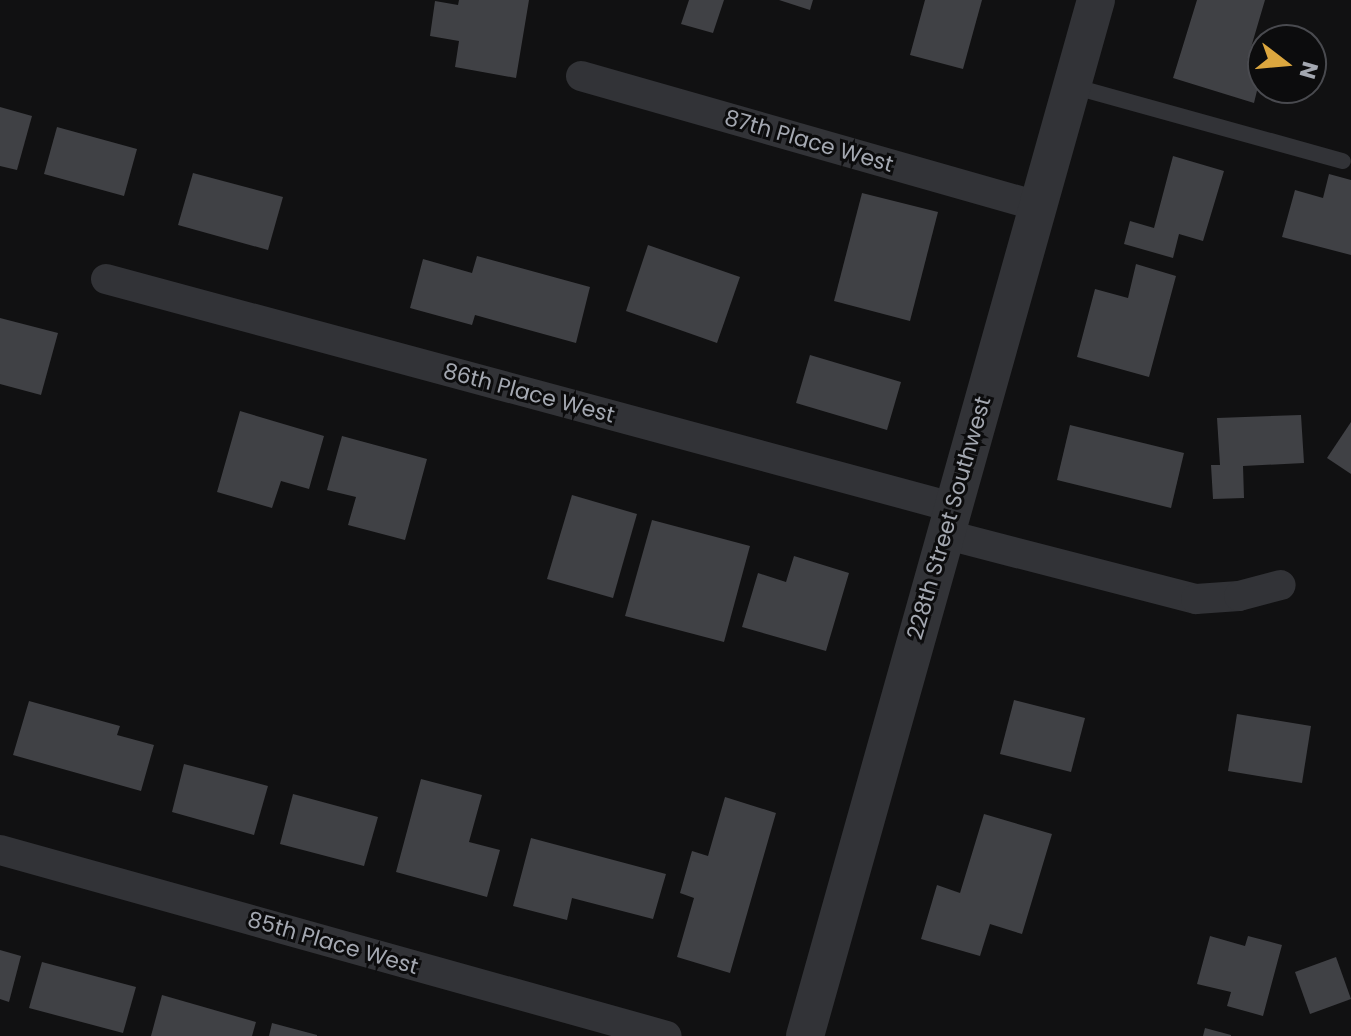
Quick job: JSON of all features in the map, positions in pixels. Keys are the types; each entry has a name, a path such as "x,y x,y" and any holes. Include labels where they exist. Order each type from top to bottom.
{"street":[{"name":"228th Street Southwest","path":"805,1036 1096,0"},
{"name":"87th Place West","path":"581,76 1037,206"},
{"name":"86th Place West","path":"106,279 948,521 1196,599 1239,596 1281,585"},
{"name":"85th Place West","path":"0,850 667,1036"}],"lane":[{"path":"1072,86 1343,161"}],"building":[{"path":"459,0 529,0 516,78 455,67 459,41 430,36 435,1 458,5"},
{"path":"689,0 724,0 713,33 681,24"},
{"path":"779,0 813,0 810,10"},
{"path":"925,0 982,0 963,69 910,55"},
{"path":"1197,0 1265,0 1258,24 1247,24 1247,101 1173,78"},
{"path":"0,107 32,116 17,170 0,166"},
{"path":"57,127 137,149 124,196 44,174"},
{"path":"1173,156 1224,171 1203,241 1179,234 1173,258 1124,244 1130,221 1154,228"},
{"path":"193,173 283,197 268,250 178,225"},
{"path":"1329,174 1351,180 1351,255 1282,237 1295,190 1323,198"},
{"path":"862,193 938,212 910,321 834,301"},
{"path":"648,245 740,277 717,343 626,311"},
{"path":"477,256 590,287 576,343 475,315 472,325 410,308 423,259 472,273"},
{"path":"1136,264 1176,276 1149,377 1077,357 1095,289 1128,298"},
{"path":"0,318 58,333 41,395 0,384"},
{"path":"810,355 901,382 887,430 796,403"},
{"path":"240,411 324,436 309,489 281,481 272,508 217,492"},
{"path":"1301,415 1304,463 1243,466 1244,498 1213,499 1211,465 1220,465 1217,418"},
{"path":"1351,422 1351,474 1327,458"},
{"path":"1070,425 1184,453 1171,508 1057,480"},
{"path":"342,436 427,459 405,540 348,525 356,497 327,490"},
{"path":"572,495 637,514 613,598 547,579"},
{"path":"652,520 750,546 724,642 625,616"},
{"path":"794,556 849,573 826,651 742,627 758,573 786,582"},
{"path":"1014,700 1085,718 1071,772 1000,754"},
{"path":"29,701 120,726 117,735 154,745 141,791 13,755"},
{"path":"1237,714 1311,726 1302,783 1228,771"},
{"path":"184,764 268,786 254,835 172,812"},
{"path":"421,779 482,795 469,842 500,850 487,897 396,872"},
{"path":"293,794 378,817 364,866 280,844"},
{"path":"725,797 776,813 730,973 677,957 694,898 680,893 692,851 708,856"},
{"path":"984,814 1052,834 1022,934 990,924 980,956 921,939 937,885 960,893"},
{"path":"531,838 666,874 653,919 572,898 567,920 513,906"},
{"path":"1210,936 1245,946 1248,936 1282,945 1263,1016 1227,1006 1231,992 1197,984"},
{"path":"0,950 21,956 9,1002 0,999"},
{"path":"1336,957 1351,999 1310,1014 1295,972"},
{"path":"42,962 136,987 123,1033 29,1008"},
{"path":"162,995 256,1022 252,1036 151,1036"},
{"path":"272,1023 317,1035 317,1036 269,1036"},
{"path":"1205,1028 1231,1035 1231,1036 1203,1036"}]}
